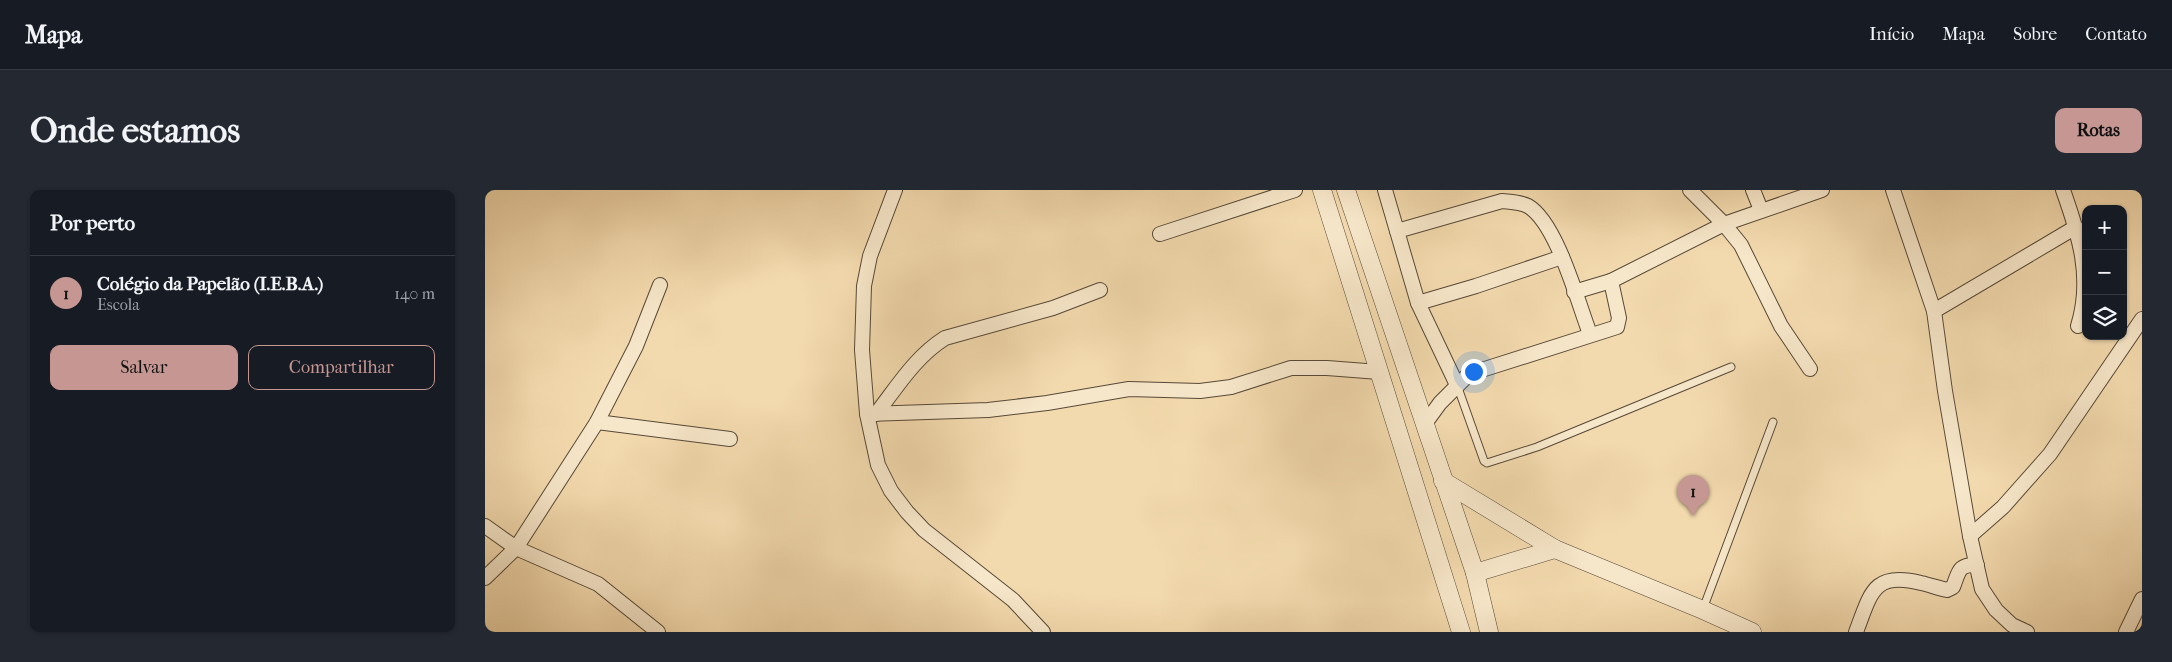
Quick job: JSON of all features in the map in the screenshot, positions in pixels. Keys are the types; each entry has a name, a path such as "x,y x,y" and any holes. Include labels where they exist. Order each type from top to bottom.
{"street":[{"path":"895,190 870,256 864,286 862,350 878,465 891,491 907,512 937,541 1013,600 1043,632"},
{"path":"1160,234 1295,190"},
{"path":"1322,190 1461,632"},
{"path":"1346,190 1475,573 1489,632"},
{"path":"1385,190 1418,303 1457,385"},
{"path":"1690,190 1724,224 1741,245 1781,326 1809,369"},
{"path":"1753,190 1761,210"},
{"path":"1574,292 1611,281 1724,224 1822,190"},
{"path":"1893,190 1934,311 1945,391 1970,536 1982,589 1997,610 2012,625 2027,632"},
{"path":"2063,190 2083,252 2082,315 2078,326"},
{"path":"1397,230 1502,201 1517,202 1529,206 1546,225 1562,257 1589,334"},
{"path":"1934,311 2076,227"},
{"path":"1418,303 1562,257"},
{"path":"1424,425 1457,385 1469,374 1589,334 1617,327 1619,322 1611,281"},
{"path":"485,578 516,548 597,422 636,346 660,285"},
{"path":"871,414 914,364 930,348 945,338 1053,308 1100,290"},
{"path":"1970,536 2003,507 2050,454 2142,319"},
{"path":"871,414 988,410 1047,403 1129,389 1200,392 1231,387 1291,368 1327,368 1379,372"},
{"path":"597,422 730,439"},
{"path":"1443,481 1555,549 1752,632"},
{"path":"485,526 516,548 599,584 658,632"},
{"path":"1475,573 1555,549"},
{"path":"1856,632 1874,590 1885,580 1897,578 1947,590 1953,587 1961,568 1965,564 1977,565"},
{"path":"2126,632 2142,600"}],"lane":[{"path":"1457,385 1484,461 1487,463 1537,447 1731,367"},
{"path":"1703,610 1773,422"}],"place":[{"name":"Colégio da Papelão (I.E.B.A.)","path":"1693,516"}]}
